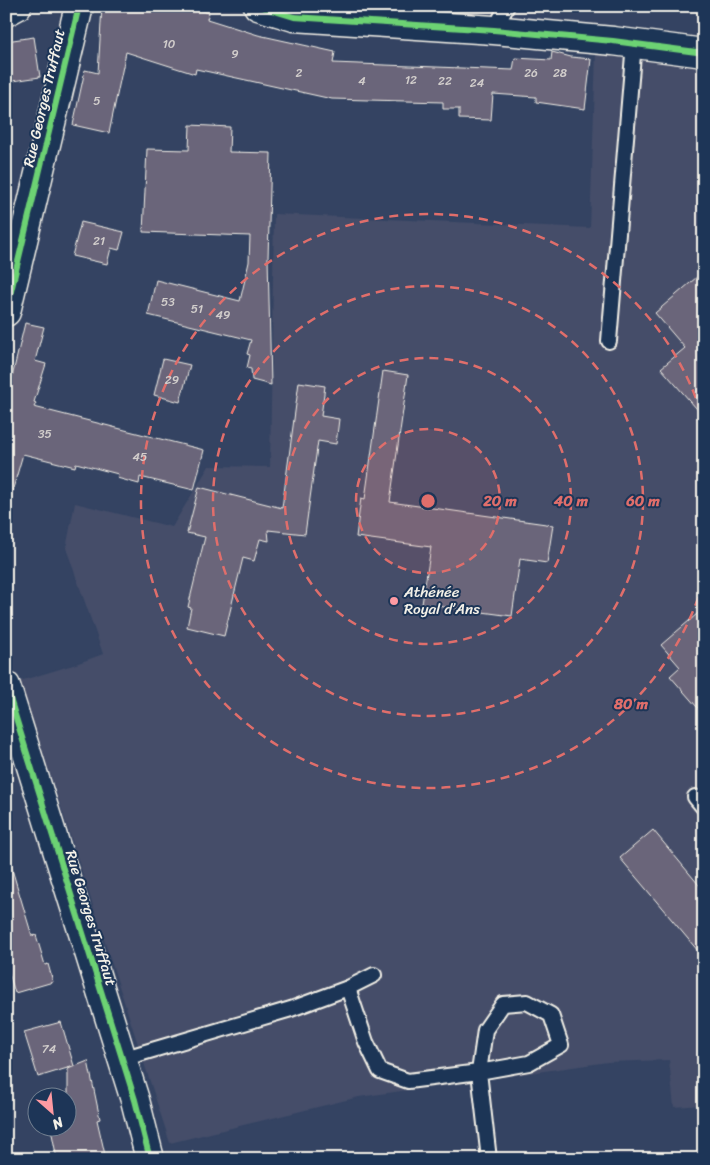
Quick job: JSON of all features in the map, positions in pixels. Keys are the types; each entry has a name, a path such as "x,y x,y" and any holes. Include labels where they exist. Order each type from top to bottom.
{"street":[{"path":"6,12 17,6"},
{"name":"Rue Georges Truffaut","path":"6,312 79,6"},
{"path":"258,6 294,17 494,30 634,43 704,52"},
{"name":"Rue Georges Truffaut","path":"6,686 135,1100 150,1159"}],"lane":[{"path":"494,30 507,6"},
{"path":"609,341 634,43"},
{"path":"122,1059 291,1009 348,988 374,975"},
{"path":"348,988 366,1042 380,1071 408,1081 478,1072 529,1064 561,1046 552,1014 527,1002 504,1004 485,1030 478,1072 489,1159"}],"shaded area":[{"name":"Athénée Royal d’Ans","path":"596,52 704,67 704,1105 674,1107 669,1060 608,1062 359,1097 170,1143 20,681 103,654 66,548 75,503 172,527 209,466 270,467 274,214 590,228"}],"building":[{"path":"102,6 186,6 209,13 207,19 258,35 335,52 333,63 513,70 515,58 551,60 552,52 571,57 591,59 585,109 536,102 536,97 493,94 491,120 459,119 459,109 443,109 443,102 332,99 196,69 195,74 126,52 109,133 73,125 85,70 98,73"},
{"path":"34,37 40,77 6,82 6,41"},
{"path":"190,125 230,127 229,152 271,153 268,258 271,385 252,380 251,369 247,368 250,355 247,354 251,340 148,315 156,280 240,301 249,262 250,236 143,232 147,149 189,150"},
{"path":"81,222 124,232 119,250 111,248 107,264 72,256"},
{"path":"704,271 704,417 661,368 685,348 655,313"},
{"path":"25,323 44,327 35,361 46,364 34,407 204,450 194,490 140,477 139,484 117,478 118,474 76,463 75,467 23,454 12,492 6,491 6,402"},
{"path":"163,359 190,365 180,402 154,395"},
{"path":"383,371 408,375 390,502 553,525 547,563 520,559 512,616 422,604 431,547 356,537 361,498 365,499"},
{"path":"299,382 325,386 321,416 339,419 336,444 318,441 305,534 268,530 269,541 260,539 254,561 243,558 224,636 187,627 191,608 188,607 205,537 187,533 199,487 282,508"},
{"path":"704,608 704,715 670,676 680,667 661,645"},
{"path":"653,830 704,891 704,958 620,858"},
{"path":"11,866 32,936 36,935 45,965 48,964 53,982 15,993 6,963 6,867"},
{"path":"61,1022 74,1066 38,1077 24,1032"},
{"path":"88,1061 100,1119 97,1120 106,1159 57,1159 53,1138 78,1138 78,1088 68,1088 68,1069"}],"cycle path":[{"path":"6,312 79,6"},
{"path":"258,6 294,17 494,30 613,41 704,53"},
{"path":"6,686 135,1100 150,1159"}],"place":[{"name":"Athénée Royal d’Ans","path":"394,601"}]}
